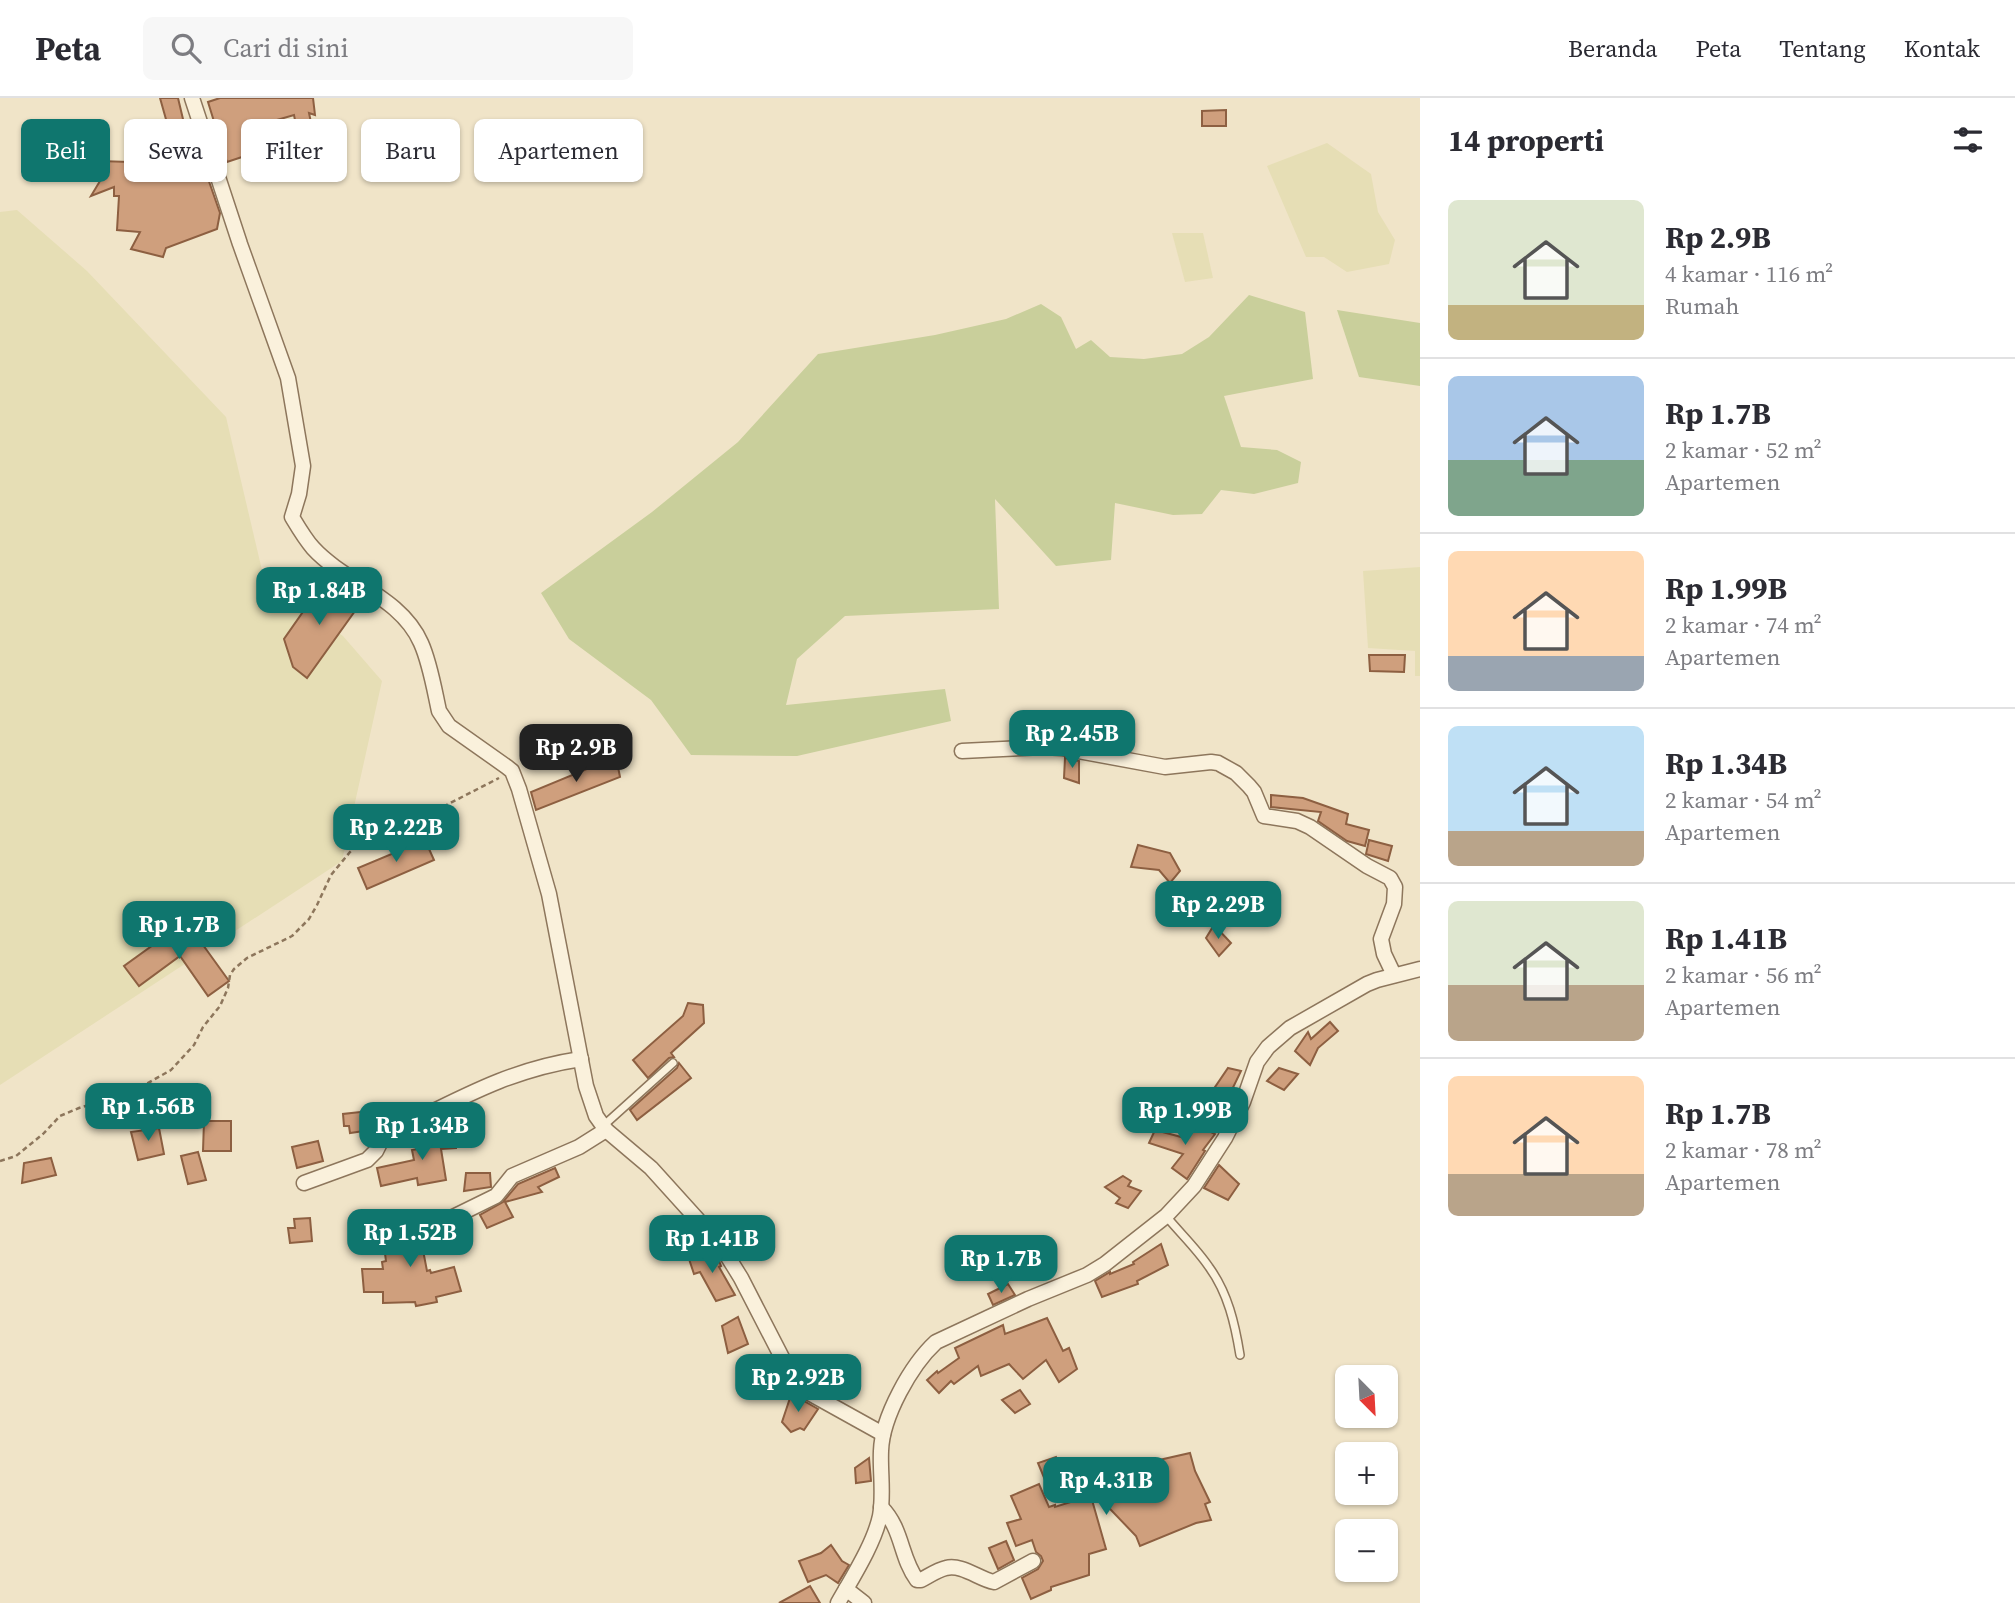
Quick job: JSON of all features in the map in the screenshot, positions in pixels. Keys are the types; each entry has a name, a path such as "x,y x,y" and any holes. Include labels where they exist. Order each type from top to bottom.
{"street":[{"path":"192,98 288,378 303,466 292,517 313,548 387,602 411,625 421,643 443,719 512,771 549,894 581,1059 596,1116 604,1128 651,1168 728,1257 787,1369 802,1389 883,1434"},
{"path":"962,751 1062,748 1165,767 1211,762 1224,765 1254,792 1264,816 1297,821 1310,827 1367,866 1390,878 1395,887 1394,904 1381,939 1384,954 1394,975"},
{"path":"838,1603 874,1533 881,1507 881,1448 888,1416 908,1378 928,1350 936,1342 1087,1275 1105,1264 1166,1216 1194,1186 1225,1138 1243,1102 1257,1062 1268,1047 1290,1028 1355,990 1377,980 1420,969"},
{"path":"304,1183 367,1160 376,1151 383,1137 417,1127 422,1117 476,1090 523,1072 581,1059"},
{"path":"441,1223 496,1196 512,1177 557,1157 604,1128"},
{"path":"881,1507 892,1517 912,1571 918,1580 952,1567 994,1582 1033,1561"},
{"path":"846,1589 864,1603"}],"lane":[{"path":"604,1128 673,1063"},
{"path":"1166,1216 1209,1267 1220,1286 1235,1325 1240,1355"}],"path":[{"path":"0,1161 16,1156 60,1116 132,1092 171,1070 194,1045 203,1027 220,1006 234,969 247,958 292,936 309,919 331,875 350,852 378,829 390,822 421,818 512,771"}],"shaded area":[{"path":"1327,143 1371,174 1378,212 1395,240 1389,264 1347,272 1324,257 1306,257 1267,166"},
{"path":"17,210 87,271 226,417 265,583 343,636 382,681 342,861 0,1085 0,212"},
{"path":"1172,233 1203,233 1213,278 1185,282"},
{"path":"1420,567 1420,676 1415,676 1415,651 1368,648 1363,571"}],"green space":[{"path":"1249,295 1305,312 1313,379 1224,396 1241,447 1277,450 1301,462 1298,483 1254,494 1221,490 1202,514 1173,515 1115,503 1111,560 1056,566 995,499 999,609 845,616 797,659 786,705 945,689 951,721 797,756 691,755 651,700 569,639 541,593 652,512 738,442 818,354 935,335 1006,319 1041,304 1061,317 1076,349 1091,340 1110,357 1144,359 1182,354 1209,337"},
{"path":"1337,310 1420,323 1420,386 1359,377"}],"building":[{"path":"160,98 178,98 183,119 166,119"},
{"path":"220,98 313,98 315,115 309,113 310,119 295,119 294,115 280,119 241,119 241,157 227,162 227,119 213,119 208,102"},
{"path":"1226,110 1226,126 1202,126 1202,111"},
{"path":"110,161 124,162 124,182 209,182 220,213 217,229 166,248 163,257 131,249 140,232 117,230 119,196 114,196 114,187 91,196 99,182 110,182"},
{"path":"326,579 360,604 307,678 293,667 284,639"},
{"path":"1369,655 1405,655 1404,672 1370,671"},
{"path":"616,757 620,777 536,810 531,792"},
{"path":"1065,758 1079,761 1079,783 1064,778"},
{"path":"1271,795 1303,798 1348,814 1346,824 1369,830 1365,846 1347,841 1318,821 1321,812 1271,807"},
{"path":"425,840 434,860 367,889 358,868"},
{"path":"1369,840 1392,846 1388,861 1366,854"},
{"path":"1138,845 1170,853 1180,871 1170,883 1159,870 1131,867"},
{"path":"1214,925 1231,943 1219,956 1206,938"},
{"path":"190,927 229,981 208,996 180,956 139,986 124,966 167,935 171,941"},
{"path":"688,1003 703,1005 704,1023 671,1053 674,1057 669,1058 648,1078 633,1060 683,1016"},
{"path":"1330,1022 1338,1031 1318,1048 1310,1065 1295,1051 1308,1032 1311,1039"},
{"path":"679,1063 691,1078 637,1120 630,1110 677,1068"},
{"path":"1228,1068 1241,1071 1226,1102 1211,1093"},
{"path":"1279,1068 1298,1074 1284,1090 1267,1081"},
{"path":"369,1111 371,1130 350,1133 349,1126 344,1126 343,1114"},
{"path":"204,1121 231,1121 231,1151 203,1151"},
{"path":"1195,1124 1215,1134 1187,1179 1172,1168 1183,1154 1149,1143 1155,1130 1185,1138"},
{"path":"435,1127 455,1127 456,1148 441,1149 446,1180 418,1185 417,1178 381,1186 377,1168 414,1160 412,1150 437,1146"},
{"path":"159,1128 164,1154 138,1160 131,1132"},
{"path":"318,1141 323,1161 297,1168 292,1147"},
{"path":"198,1152 206,1180 188,1184 181,1156"},
{"path":"51,1158 56,1175 22,1183 24,1163"},
{"path":"1219,1165 1239,1184 1228,1200 1204,1188"},
{"path":"555,1168 559,1177 538,1187 542,1192 505,1202 513,1217 487,1228 480,1215 503,1202 518,1184"},
{"path":"466,1173 490,1173 491,1187 464,1191"},
{"path":"1123,1176 1131,1181 1128,1186 1141,1191 1128,1208 1116,1203 1120,1198 1105,1187"},
{"path":"310,1218 312,1241 290,1243 288,1228 295,1228 294,1219"},
{"path":"432,1221 433,1228 440,1232 441,1242 422,1245 427,1271 430,1270 431,1273 454,1267 461,1291 436,1297 437,1302 416,1306 415,1302 383,1303 383,1292 364,1292 362,1269 383,1269 382,1262 386,1261 382,1231"},
{"path":"1161,1244 1168,1265 1137,1281 1138,1284 1102,1297 1095,1281 1110,1272 1134,1264 1133,1262"},
{"path":"712,1252 735,1295 716,1301 700,1272 694,1274 689,1259"},
{"path":"1008,1284 1015,1295 993,1305 988,1294"},
{"path":"738,1317 748,1344 728,1353 722,1326"},
{"path":"1047,1318 1063,1351 1069,1348 1077,1369 1059,1382 1046,1360 1023,1379 1009,1364 981,1376 978,1366 954,1384 951,1381 939,1393 927,1380 959,1358 955,1348 1003,1325 1005,1334"},
{"path":"1020,1390 1030,1404 1015,1413 1002,1400"},
{"path":"792,1392 818,1409 804,1430 800,1428 791,1432 782,1422"},
{"path":"1190,1453 1195,1471 1210,1502 1205,1504 1211,1520 1196,1523 1140,1546 1136,1536 1088,1486 1106,1549 1089,1554 1089,1575 1051,1587 1051,1590 1031,1599 1022,1578 1038,1569 1043,1561 1032,1540 1016,1546 1007,1523 1021,1519 1011,1496 1039,1484 1049,1507 1055,1507 1080,1499 1070,1473 1088,1467 1095,1484 1139,1470 1137,1465"},
{"path":"1056,1457 1062,1474 1045,1480 1038,1463"},
{"path":"869,1458 871,1481 856,1483 855,1468"},
{"path":"1006,1541 1014,1560 998,1569 989,1548"},
{"path":"831,1545 842,1561 849,1565 838,1583 826,1575 808,1582 799,1561 821,1553"},
{"path":"810,1586 820,1603 779,1603"}]}
